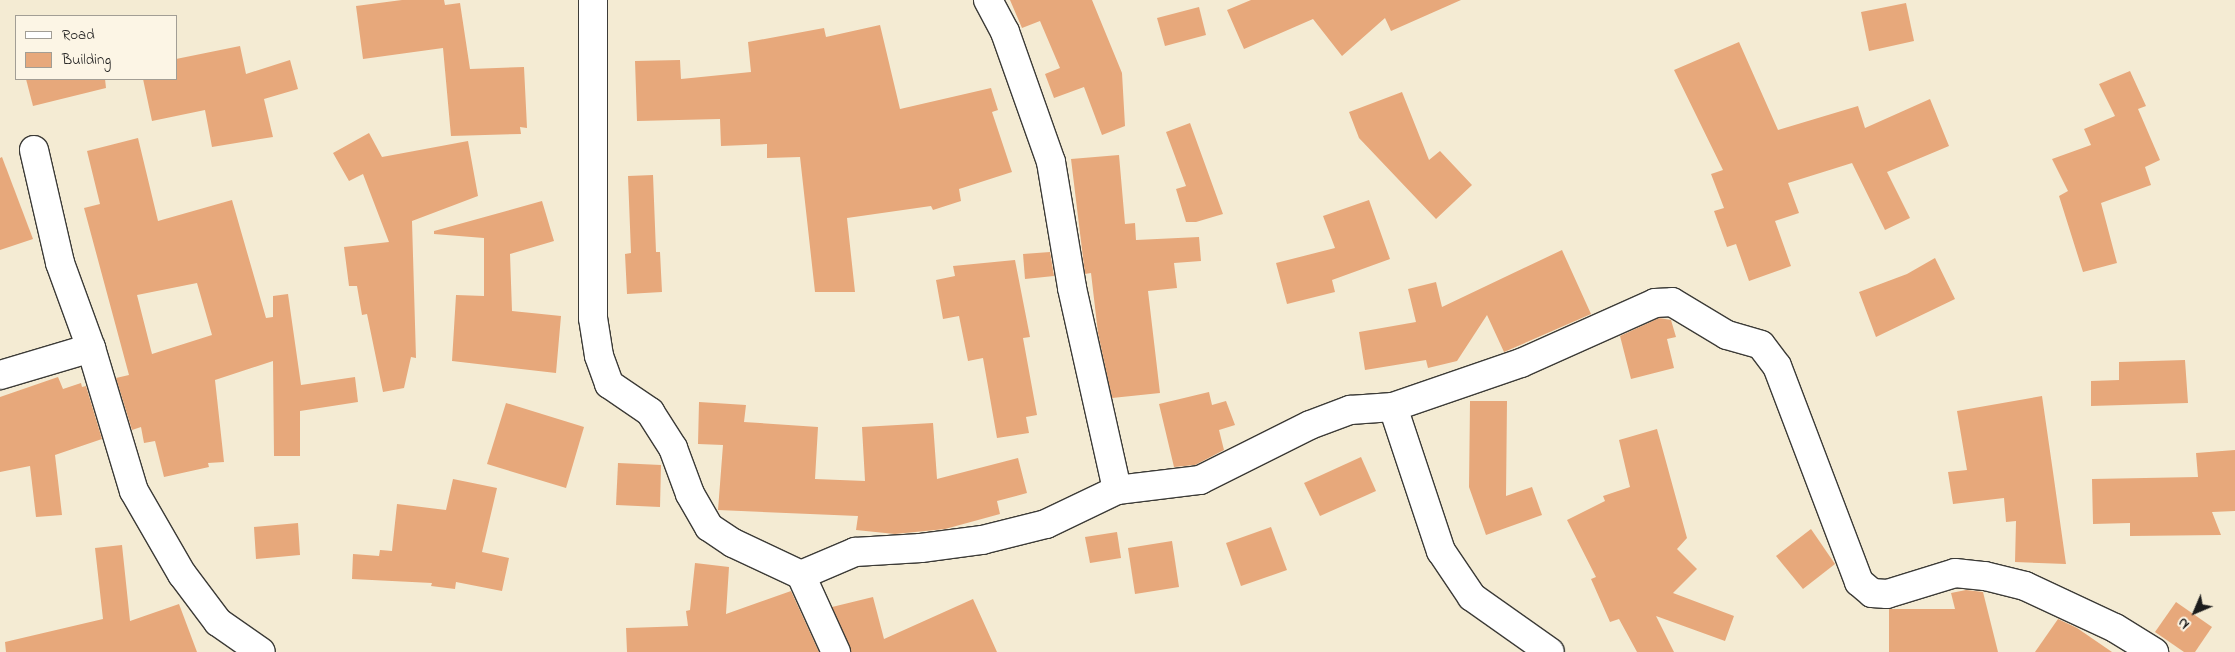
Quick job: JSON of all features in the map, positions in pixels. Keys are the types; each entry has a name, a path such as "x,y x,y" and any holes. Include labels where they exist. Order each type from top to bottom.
{"street":[{"path":"593,0 593,318 598,356 609,384 650,412 674,448 690,494 709,527 733,544 801,575 836,652"},
{"path":"988,0 1005,32 1050,162 1072,288 1117,490"},
{"path":"34,150 60,263 91,348 134,491 182,574 218,622 260,652"},
{"path":"801,575 855,552 921,548 982,540 1046,524 1117,490 1200,480 1310,425 1350,410 1394,407 1521,363 1655,303 1672,302 1727,335 1761,345 1777,366 1859,582 1872,592 1887,594 1955,573 1985,576 2025,586 2115,628 2154,652"},
{"path":"0,375 91,348"},
{"path":"1394,407 1441,551 1472,598 1550,652"}],"building":[{"path":"402,0 444,0 445,5 460,3 470,69 524,67 527,128 520,127 521,134 451,136 443,48 363,59 356,6"},
{"path":"1010,0 1092,0 1122,73 1125,126 1102,135 1084,87 1054,98 1045,74 1060,68 1040,21 1022,28"},
{"path":"1251,0 1461,0 1391,31 1385,18 1342,56 1313,19 1244,49 1227,10"},
{"path":"1906,3 1914,41 1869,51 1861,12"},
{"path":"1199,7 1206,35 1165,46 1157,18"},
{"path":"880,25 900,109 991,88 998,110 992,112 1012,172 959,189 961,201 933,210 931,206 847,218 855,292 815,292 800,157 767,158 767,144 721,146 720,119 637,121 635,61 680,60 681,79 751,72 748,42 824,28 826,37"},
{"path":"1739,42 1778,130 1858,106 1865,128 1930,99 1949,146 1887,172 1910,218 1885,230 1852,163 1788,183 1799,213 1775,221 1791,266 1749,281 1736,244 1727,247 1714,211 1724,208 1711,174 1723,170 1674,70"},
{"path":"240,46 246,74 290,60 298,89 264,99 273,137 212,147 205,110 152,121 143,80 178,80 178,59"},
{"path":"2130,71 2146,106 2138,109 2160,160 2145,167 2151,185 2101,203 2117,263 2083,272 2059,196 2068,191 2052,159 2091,145 2084,129 2115,116 2099,84"},
{"path":"26,80 105,80 106,88 33,106"},
{"path":"1402,92 1429,160 1440,151 1472,185 1436,219 1359,138 1349,112"},
{"path":"1190,123 1223,214 1196,222 1186,222 1176,189 1186,186 1166,132"},
{"path":"369,133 382,157 468,141 478,196 412,221 416,358 411,357 404,388 383,392 367,314 362,315 357,286 349,286 344,247 389,242 363,174 349,181 333,153"},
{"path":"138,138 158,221 232,200 266,318 273,317 273,296 288,294 301,385 355,377 358,402 300,411 300,456 274,456 273,361 215,380 224,462 208,463 209,467 164,477 155,441 144,443 141,427 132,430 116,378 129,375 84,208 100,204 87,151","holes":["197,283 212,335 152,354 137,295"]},
{"path":"1119,155 1125,224 1135,223 1136,240 1199,237 1201,261 1174,263 1177,288 1148,291 1160,393 1112,398 1098,333 1091,273 1085,274 1071,159"},
{"path":"2,157 33,239 0,250 0,158"},
{"path":"653,175 656,252 660,252 662,292 627,294 625,254 631,253 628,176"},
{"path":"1369,200 1390,259 1332,280 1335,292 1287,304 1276,263 1335,248 1323,216"},
{"path":"542,201 554,241 510,254 512,311 561,316 556,373 452,361 456,295 484,296 484,238 434,234 434,231"},
{"path":"1562,250 1591,314 1504,352 1487,315 1457,361 1428,368 1426,360 1365,370 1359,332 1416,322 1408,289 1436,282 1442,307"},
{"path":"1050,252 1054,276 1025,279 1023,254"},
{"path":"1935,258 1955,299 1876,337 1859,292 1907,274"},
{"path":"1015,260 1030,337 1023,338 1037,415 1026,417 1029,433 997,438 983,358 968,361 959,316 943,319 936,280 955,276 953,266"},
{"path":"1659,318 1671,320 1676,337 1667,339 1674,368 1631,379 1620,336"},
{"path":"2185,360 2188,403 2091,406 2091,381 2119,380 2119,362"},
{"path":"58,377 63,389 81,383 82,387 86,386 102,439 55,455 62,515 36,517 30,466 0,472 0,397"},
{"path":"1209,392 1212,405 1226,401 1235,425 1219,430 1224,450 1195,465 1174,467 1159,404"},
{"path":"2042,396 2066,564 2015,562 2016,521 2006,522 2004,498 1953,504 1948,472 1967,470 1957,411"},
{"path":"1470,401 1507,401 1506,496 1532,487 1542,515 1486,535 1469,487"},
{"path":"699,402 746,405 744,422 818,427 815,479 865,481 862,427 933,423 937,479 1018,458 1027,493 997,501 1000,514 945,529 895,534 856,530 858,516 718,510 723,445 698,444"},
{"path":"506,403 584,427 566,488 487,464"},
{"path":"1657,429 1687,538 1677,549 1697,569 1673,593 1734,616 1725,641 1656,616 1674,652 1637,652 1619,619 1610,622 1591,579 1596,577 1567,520 1605,501 1603,496 1630,487 1619,440"},
{"path":"2235,450 2235,511 2212,512 2221,535 2130,536 2130,523 2093,524 2092,479 2198,477 2196,453"},
{"path":"1361,457 1376,491 1320,516 1304,483"},
{"path":"618,463 661,465 660,507 616,505"},
{"path":"453,479 497,488 482,552 509,558 502,591 456,582 455,589 431,586 432,583 352,579 353,554 379,556 380,550 392,551 397,504 446,510"},
{"path":"298,523 300,555 256,559 254,527"},
{"path":"1271,527 1287,570 1241,586 1226,543"},
{"path":"1811,529 1835,564 1803,589 1776,556"},
{"path":"1117,532 1121,558 1090,563 1085,537"},
{"path":"1172,541 1179,587 1135,594 1128,548"},
{"path":"122,545 130,621 179,604 197,652 6,652 5,642 103,619 95,548"},
{"path":"695,563 729,567 726,614 791,591 819,652 627,652 626,628 688,626 686,611 690,610"},
{"path":"1966,590 1983,592 1998,652 1889,652 1889,609 1955,609 1951,593"},
{"path":"873,597 884,639 973,599 997,652 851,652 832,607"},
{"path":"2176,602 2212,627 2195,652 2184,652 2155,632"},
{"path":"2058,619 2077,628 2112,652 2035,652"}]}
